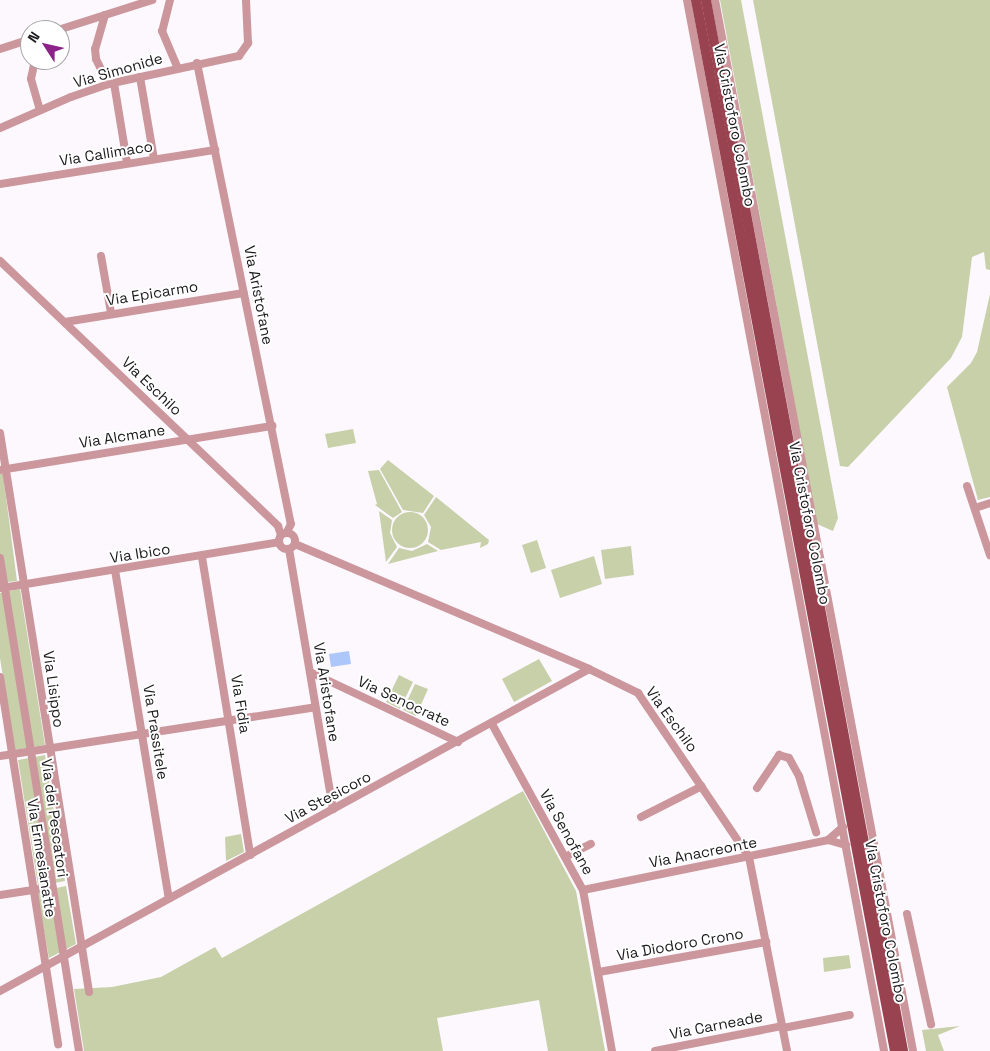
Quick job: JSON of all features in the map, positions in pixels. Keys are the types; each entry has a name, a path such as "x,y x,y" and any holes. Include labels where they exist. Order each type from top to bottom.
{"main road":[{"name":"Via Cristoforo Colombo","path":"696,0 887,989 903,1051"},
{"name":"Via Cristoforo Colombo","path":"706,0 887,989 895,1051"}],"street":[{"path":"70,26 152,0"},
{"path":"170,0 162,31 177,67"},
{"name":"Via Simonide","path":"0,128 40,110 111,84 177,67 238,56 246,49 246,0"},
{"name":"Via Cristoforo Colombo","path":"687,0 846,845 875,1012 884,1051"},
{"name":"Via Cristoforo Colombo","path":"715,0 913,1051"},
{"path":"105,14 95,50 96,60 111,84 127,162"},
{"path":"0,49 20,42"},
{"name":"Via Aristofane","path":"198,63 291,524 282,536"},
{"path":"33,70 31,78 40,110"},
{"path":"140,77 154,159"},
{"name":"Via Callimaco","path":"0,184 127,162 215,150"},
{"path":"102,256 112,313"},
{"name":"Via Eschilo","path":"0,261 278,526 282,536 282,548 292,546 589,669 638,693 749,857 787,1051"},
{"name":"Via Epicarmo","path":"65,322 244,293"},
{"name":"Via Alcmane","path":"3,469 272,426"},
{"name":"Via Lisippo","path":"0,434 3,469 25,586 81,948"},
{"path":"967,486 990,555"},
{"path":"975,508 990,503"},
{"path":"282,536 293,535 292,546"},
{"name":"Via Ibico","path":"2,588 25,586 202,557 282,536"},
{"name":"Via Aristofane","path":"292,546 315,707 333,809"},
{"name":"Via Fidia","path":"202,557 230,721 250,855"},
{"name":"Via dei Pescatori","path":"0,558 2,588 32,752 79,1051"},
{"name":"Via Prassitele","path":"115,570 170,899"},
{"name":"Via Stesicoro","path":"0,991 492,724 589,669"},
{"name":"Via Senocrate","path":"310,672 458,742"},
{"name":"Via Ermesianatte","path":"0,677 32,890 58,1044"},
{"path":"0,756 315,707"},
{"name":"Via Senofane","path":"492,724 584,890 612,1051"},
{"path":"757,788 779,756 789,758 799,776 816,832"},
{"path":"641,817 702,786"},
{"path":"828,840 842,827"},
{"name":"Via Anacreonte","path":"584,890 828,840 846,845"},
{"path":"566,857 590,844"},
{"path":"0,895 52,887"},
{"path":"907,914 931,1024"},
{"name":"Via Diodoro Crono","path":"599,972 766,942"},
{"path":"81,948 89,992"},
{"path":"875,1012 897,971"},
{"name":"Via Carneade","path":"655,1051 850,1015"}],"green space":[{"path":"720,0 741,0 838,518 833,531 817,524"},
{"path":"753,0 990,0 990,270 986,269 984,252 972,257 962,337 951,358 848,467 840,466"},
{"path":"990,294 990,497 978,500 947,387 971,363 977,352"},
{"path":"353,429 356,443 328,448 325,434"},
{"path":"388,460 434,496 423,513 403,510 380,469"},
{"path":"379,470 402,512 393,518 375,505 377,504 368,471"},
{"path":"0,474 3,474 17,581 0,583"},
{"path":"436,497 489,540 488,544 480,548 481,542 441,550 428,542 431,527 424,515"},
{"path":"379,511 392,520 390,533 397,547 386,562"},
{"path":"410,512 422,518 428,530 422,542 410,548 398,542 392,530 398,518"},
{"path":"537,540 546,568 531,573 522,545"},
{"path":"427,544 438,551 388,564 399,548 412,551"},
{"path":"631,546 634,575 605,579 601,550"},
{"path":"594,556 602,584 560,598 551,570"},
{"path":"20,589 45,745 14,750 0,658 0,593"},
{"path":"539,659 552,681 514,702 502,679"},
{"path":"399,675 413,682 400,709 386,702"},
{"path":"415,684 428,689 416,716 403,710"},
{"path":"45,755 65,881 38,886 18,760"},
{"path":"523,791 576,891 605,1051 548,1051 539,1000 437,1018 443,1051 84,1051 74,989 112,987 161,977 215,947 222,958"},
{"path":"241,834 244,852 226,861 225,837"},
{"path":"66,886 76,944 49,958 37,892"},
{"path":"849,955 851,968 824,972 823,958"},
{"path":"960,1026 938,1035 944,1051 926,1051 922,1030"}],"water":[{"path":"349,651 351,664 331,667 329,654"}]}
